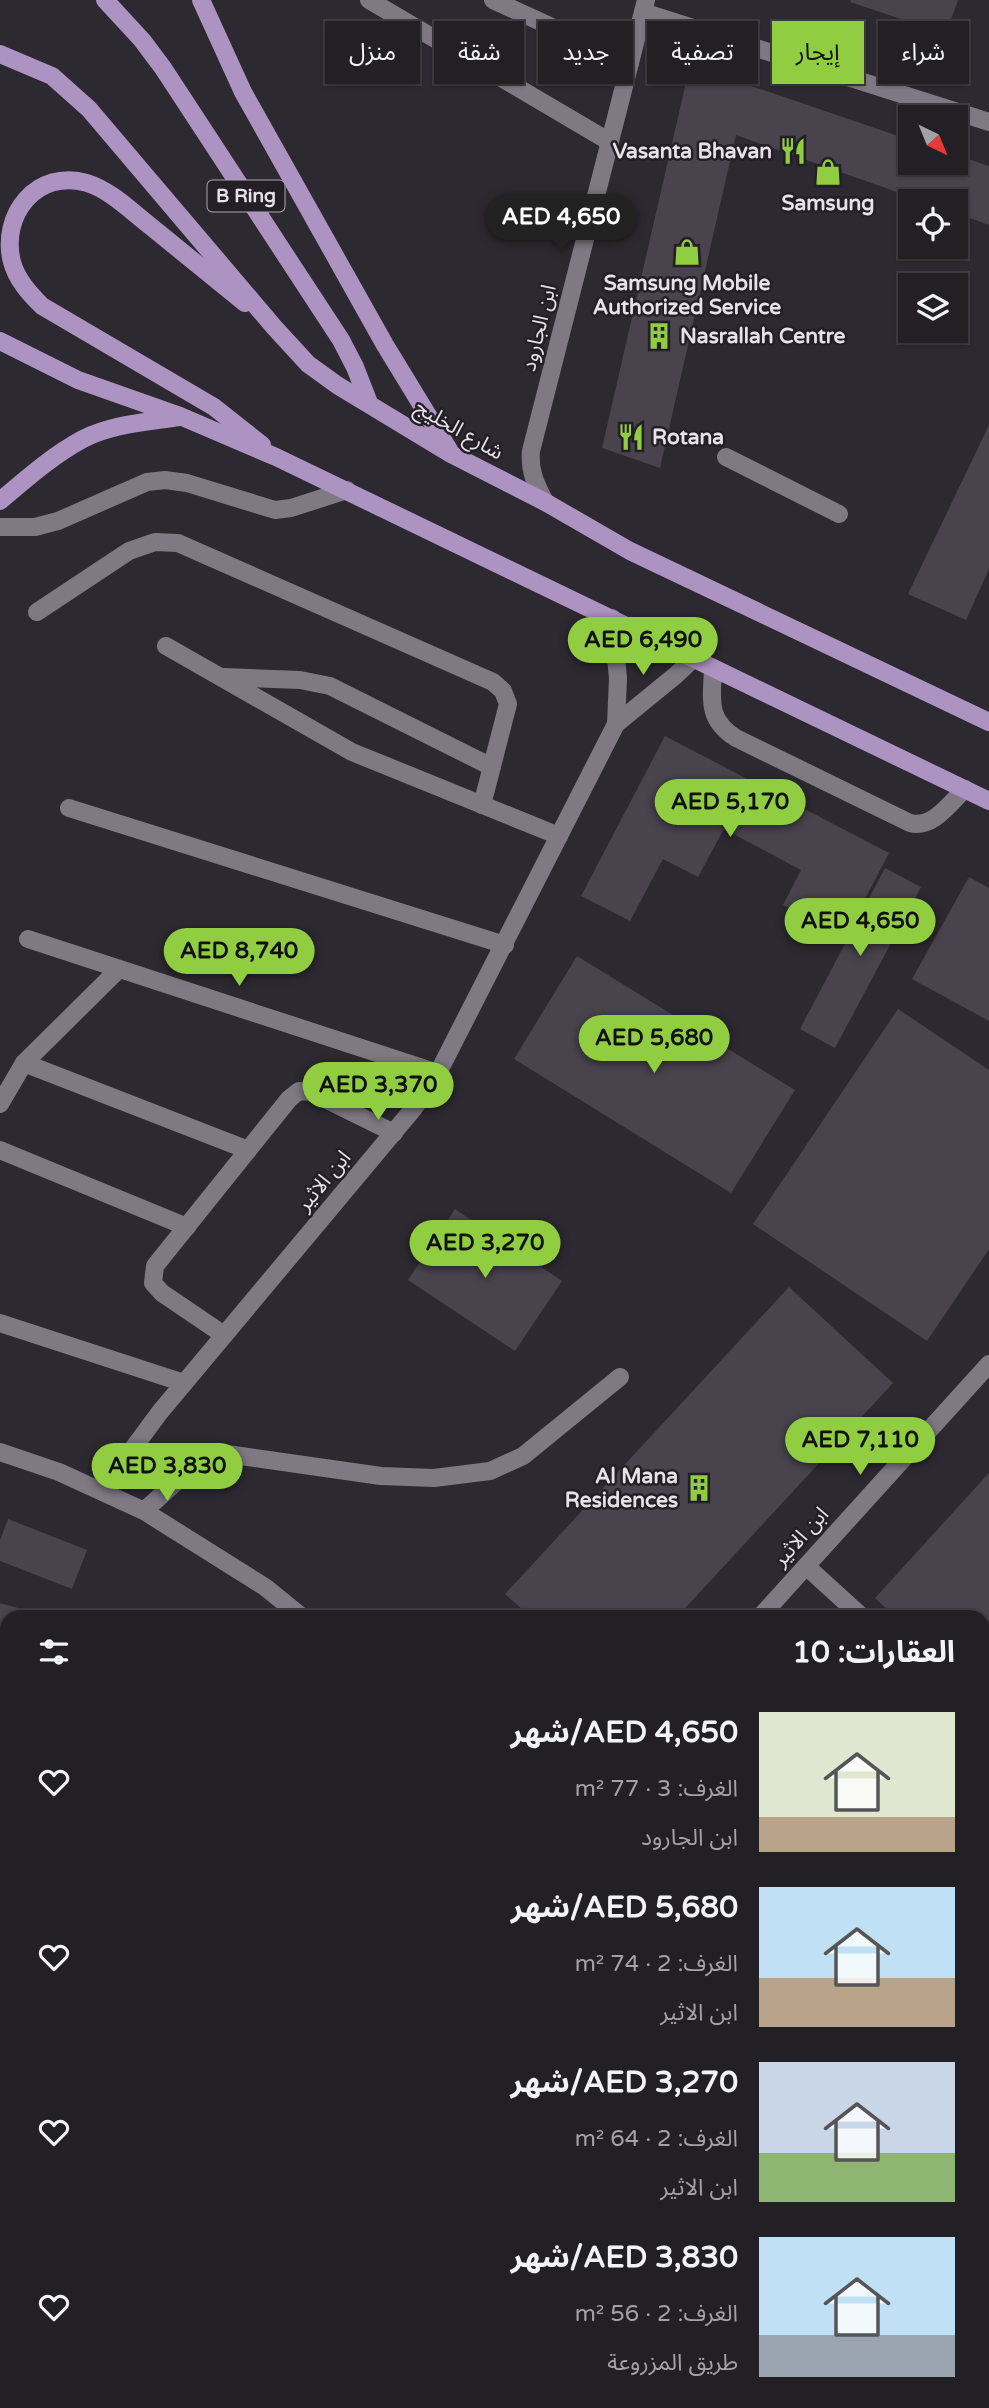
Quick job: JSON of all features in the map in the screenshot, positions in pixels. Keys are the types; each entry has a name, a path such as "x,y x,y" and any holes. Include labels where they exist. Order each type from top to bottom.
{"main road":[{"name":"B Ring","path":"105,0 142,40 186,102 341,340 369,403"},
{"path":"201,0 243,92 385,345 451,454"},
{"name":"شارع الخليج","path":"0,54 52,76 89,109 274,327 308,364 337,385 451,454 545,502 630,551 989,722"},
{"path":"274,327 99,187 75,180 44,186 25,199 13,218 10,234 13,265 23,286 42,306 214,407 276,457"},
{"path":"0,341 78,380 180,416 347,490 989,801"},
{"path":"0,501 37,470 85,438 112,429 180,416"}],"street":[{"path":"369,0 610,142"},
{"path":"493,0 538,21"},
{"path":"644,6 989,122"},
{"name":"ابن الجارود","path":"633,48 644,6"},
{"name":"ابن الجارود","path":"545,502 532,475 531,451 624,84"},
{"path":"726,457 839,513"},
{"path":"0,527 35,527 147,482 165,480 187,483 275,510 291,508 347,490"},
{"path":"37,612 129,551 155,542 178,543 494,682 503,691 508,705 481,804"},
{"name":"ابن الاثير","path":"612,618 618,678 616,724"},
{"path":"166,646 352,752 559,836"},
{"name":"ابن الاثير","path":"106,1493 120,1466 140,1438 394,1133 438,1073 616,724 676,676 695,657"},
{"path":"713,668 712,705 716,721 722,730 898,817 917,825 926,824 965,789"},
{"path":"220,677 300,680 330,686 492,767"},
{"path":"69,808 505,945"},
{"path":"28,939 438,1073"},
{"path":"0,1104 24,1063 119,969"},
{"path":"24,1063 248,1150"},
{"path":"224,1335 162,1293 153,1283 156,1266 289,1099 299,1091 311,1092 394,1133"},
{"path":"0,1150 187,1227"},
{"path":"0,1323 184,1383"},
{"name":"ابن الاثير","path":"766,1610 989,1364"},
{"path":"144,1511 188,1471 208,1457 227,1454 381,1476 434,1478 490,1471 523,1456 620,1377"},
{"path":"0,1452 59,1472 144,1511 265,1587 293,1610"},
{"path":"806,1566 854,1610"}],"building":[{"path":"958,0 951,21 907,21 850,2"},
{"name":"Nasrallah Centre","path":"686,84 746,84 898,136 898,175 968,175 968,159 989,166 989,225 968,217 968,189 898,189 898,192 736,135 660,468 602,448"},
{"path":"989,425 989,569 966,620 908,594"},
{"path":"665,736 889,853 845,937 783,905 801,870 724,829 698,877 663,859 630,921 581,896"},
{"path":"885,868 921,887 835,1048 800,1029"},
{"path":"969,877 989,888 989,1021 912,979"},
{"path":"577,956 795,1090 731,1193 514,1059"},
{"path":"898,1009 989,1070 989,1249 927,1341 753,1224"},
{"path":"455,1209 562,1281 515,1351 408,1280"},
{"name":"Al Mana Residences","path":"789,1287 893,1383 683,1610 523,1610 505,1594"},
{"path":"989,1473 989,1610 888,1610 875,1598"},
{"path":"8,1519 87,1550 72,1589 0,1561 0,1540"},
{"path":"0,1603 25,1610 0,1610"}],"place":[{"name":"Vasanta Bhavan","path":"793,151"},
{"name":"Samsung","path":"828,172"},
{"name":"Samsung Mobile Authorized Service","path":"687,252"},
{"name":"Nasrallah Centre","path":"659,336"},
{"name":"Rotana","path":"631,437"},
{"name":"Al Mana Residences","path":"699,1488"}]}
